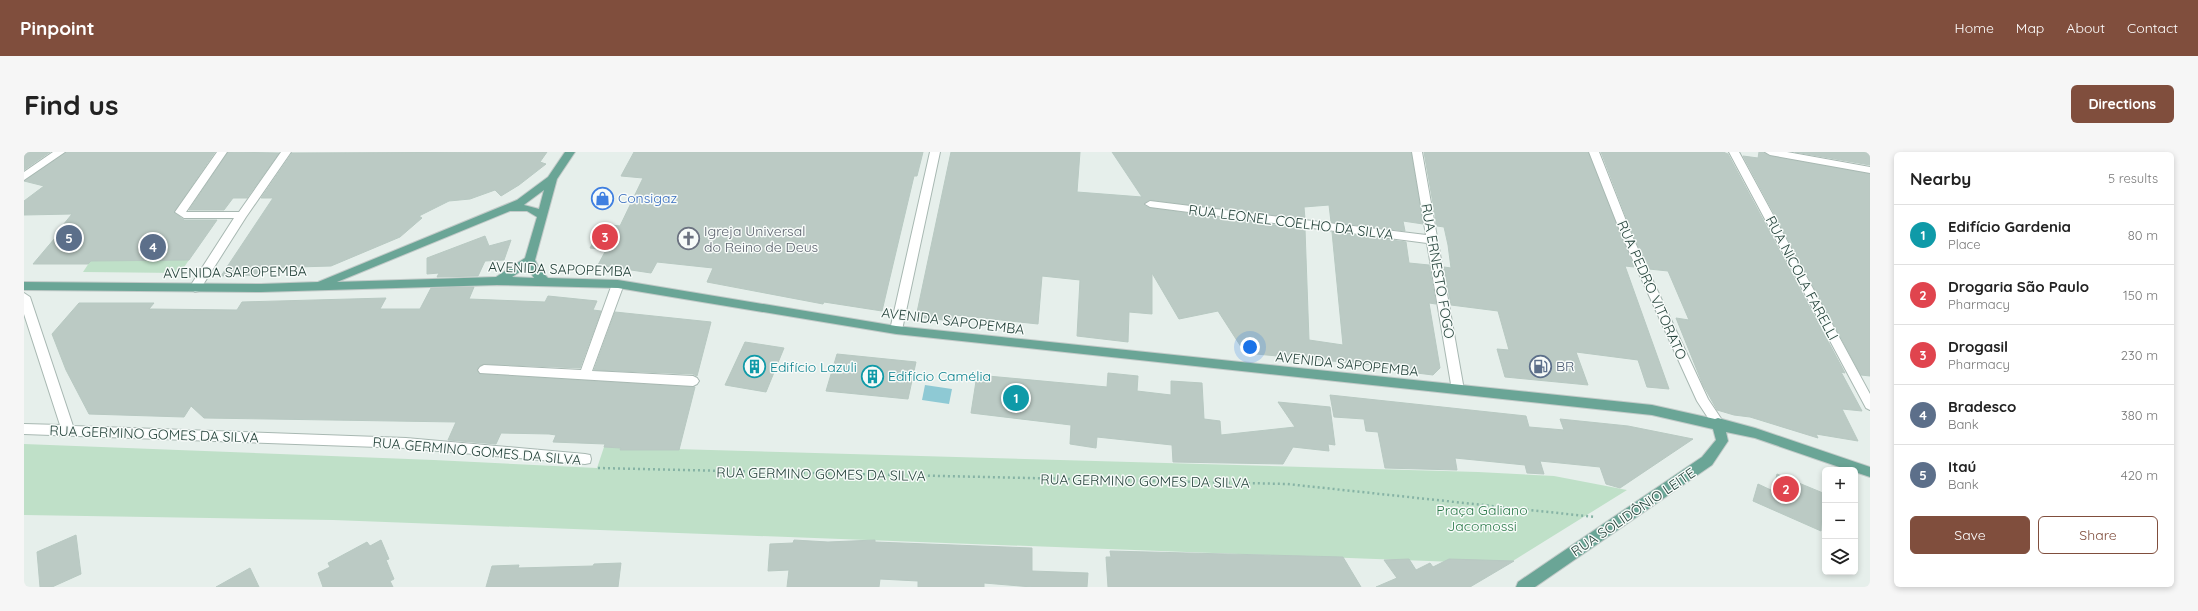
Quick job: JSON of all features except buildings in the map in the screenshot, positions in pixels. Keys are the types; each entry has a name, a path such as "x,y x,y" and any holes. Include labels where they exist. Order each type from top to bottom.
{"main road":[{"path":"316,286 508,208 530,197 552,179 570,152"},
{"path":"545,282 535,272 530,260 552,179"},
{"path":"508,208 529,208 542,215"},
{"path":"381,284 375,279 374,272 384,258"},
{"path":"497,281 530,260"},
{"name":"AVENIDA SAPOPEMBA","path":"24,286 195,288 497,281 618,284 896,330 1652,410 1718,423 1790,443 1870,472"},
{"name":"RUA SOLIDÔNIO LEITE","path":"1523,587 1707,461 1722,441 1718,423"}],"street":[{"path":"24,177 60,152"},
{"path":"222,152 180,212 184,214 242,216"},
{"path":"195,288 286,152"},
{"path":"896,330 935,152"},
{"name":"RUA ERNESTO FOGO","path":"1417,152 1458,390"},
{"name":"RUA PEDRO VITORATO","path":"1594,152 1627,236 1703,401 1718,423"},
{"name":"RUA NICOLA FARELLI","path":"1734,152 1870,405"},
{"path":"1770,152 1870,170"},
{"name":"RUA LEONEL COELHO DA SILVA","path":"1150,204 1433,240"},
{"path":"585,375 618,284"},
{"path":"24,297 68,431"},
{"path":"484,370 693,381"},
{"name":"RUA GERMINO GOMES DA SILVA","path":"24,429 406,444 585,458"}],"path":[{"name":"RUA GERMINO GOMES DA SILVA","path":"585,458 598,468 1287,484 1621,520"}],"green space":[{"path":"91,260 189,260 180,273 83,272"},
{"name":"Praça Galiano Jacomossi","path":"24,444 597,468 604,447 1478,472 1554,476 1627,490 1508,564 333,520 24,515"}],"water":[{"path":"925,385 952,389 949,404 922,400"}],"place":[{"name":"Consigaz","path":"603,198"},
{"name":"Drogasil","path":"605,237"},
{"name":"Itaú","path":"69,238"},
{"name":"Igreja Universal do Reino de Deus","path":"688,239"},
{"name":"Bradesco","path":"153,247"},
{"name":"BR","path":"1541,366"},
{"name":"Edifício Lazuli","path":"755,367"},
{"name":"Edifício Camélia","path":"872,376"},
{"name":"Edifício Gardenia","path":"1016,398"},
{"name":"Drogaria São Paulo","path":"1786,489"}]}
